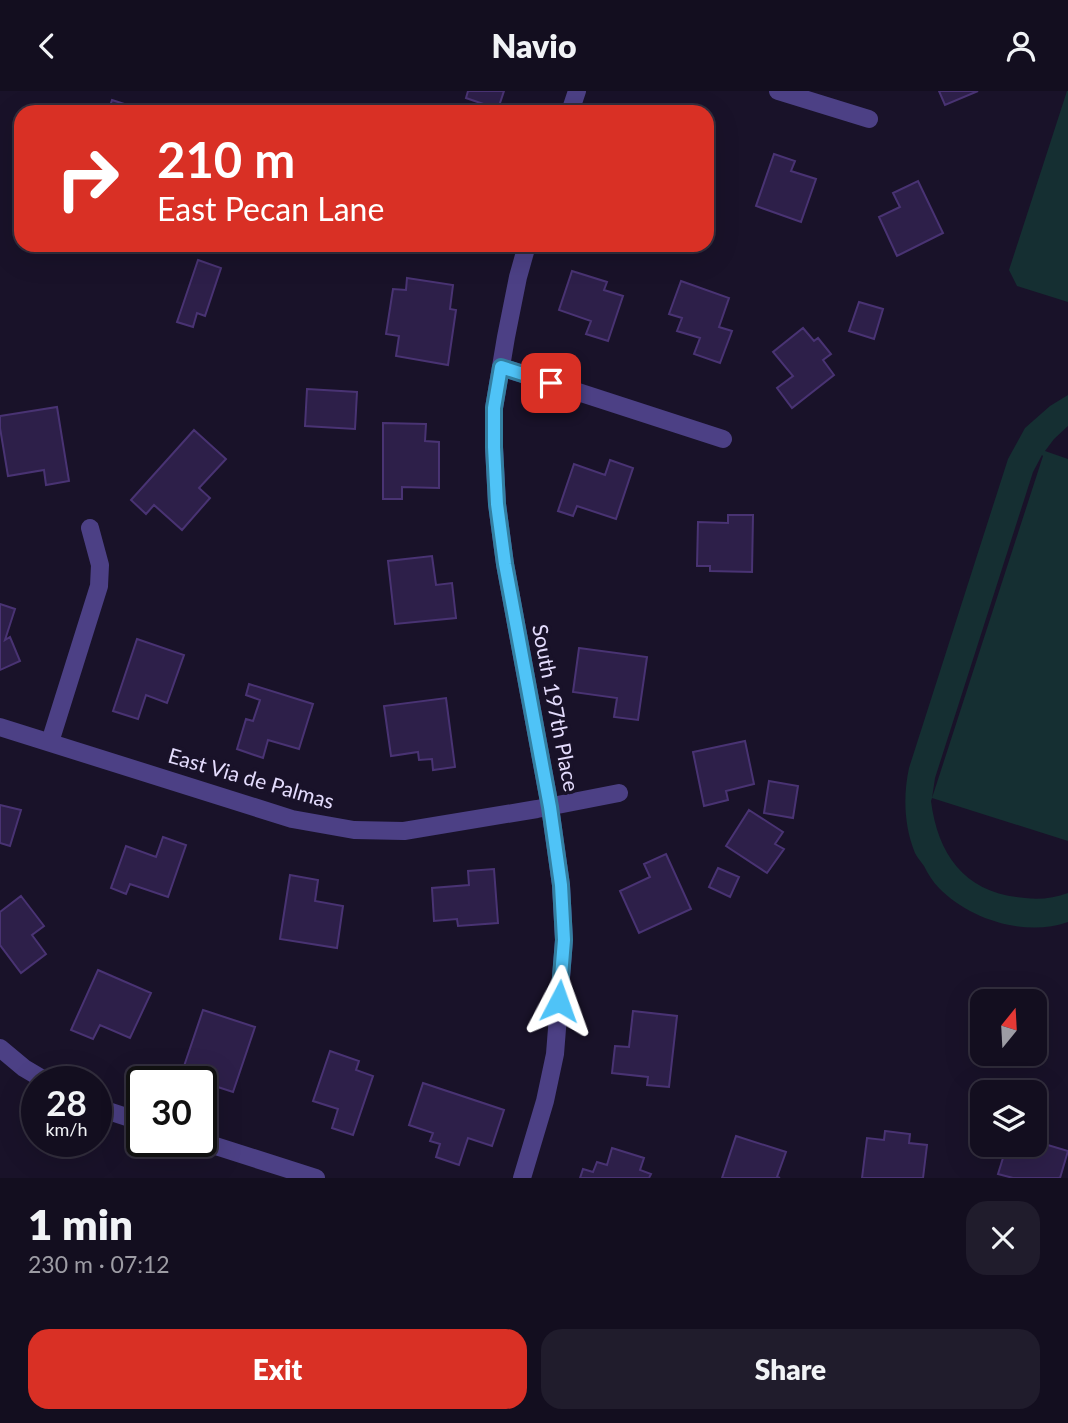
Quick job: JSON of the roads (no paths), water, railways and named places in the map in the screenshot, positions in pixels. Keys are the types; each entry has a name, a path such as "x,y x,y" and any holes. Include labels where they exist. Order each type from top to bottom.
{"street":[{"path":"778,91 869,119"},
{"name":"South 197th Place","path":"522,1178 545,1101 555,1054 564,940 561,885 550,807 505,564 497,504 494,408 525,252"},
{"path":"501,367 723,439"},
{"path":"50,742 99,586 100,565 90,528"},
{"name":"East Via de Palmas","path":"0,727 292,819 354,830 404,831 619,793"},
{"path":"0,1048 22,1066"},
{"path":"217,1146 316,1178"}]}
